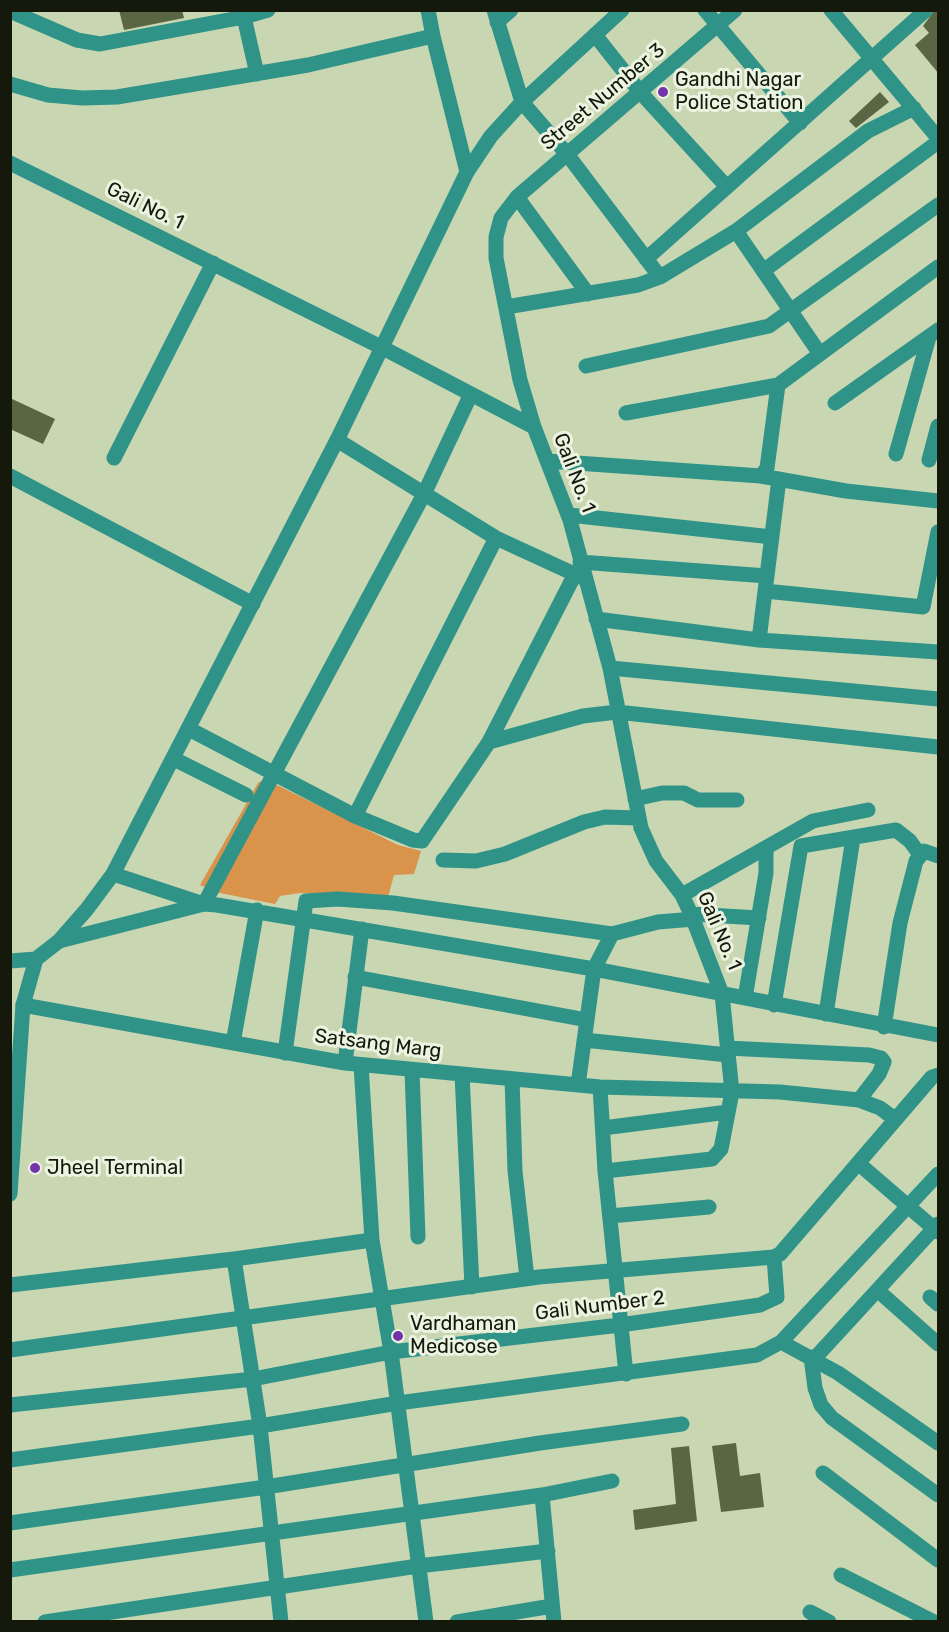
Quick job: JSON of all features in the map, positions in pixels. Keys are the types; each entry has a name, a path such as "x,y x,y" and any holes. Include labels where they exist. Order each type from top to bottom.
{"street":[{"path":"10,11 92,44 268,10"},
{"path":"428,10 467,172"},
{"path":"511,10 496,16 522,102 567,154 660,277"},
{"path":"10,961 36,959 59,941 113,874 337,440 388,337 415,274 467,172 491,136 522,102 622,10"},
{"path":"705,10 800,123"},
{"name":"Street Number 3","path":"506,307 496,258 496,237 501,218 517,197 735,10"},
{"path":"763,271 939,140 831,10"},
{"path":"646,260 926,10"},
{"path":"243,14 257,74"},
{"path":"595,35 641,93 727,187"},
{"path":"10,84 48,95 117,97 308,65 433,36"},
{"path":"534,426 520,380 506,307 638,285 660,277 736,231 868,131 914,108"},
{"name":"Gali No. 1","path":"10,163 213,263 388,337 471,394 534,426 569,516 580,572 610,668 616,712 647,846 682,895 693,916 722,994 732,1092 721,1149 712,1159 605,1171"},
{"path":"517,197 588,294"},
{"path":"586,366 769,326 939,206"},
{"path":"736,231 820,354"},
{"path":"114,458 213,263"},
{"path":"626,413 777,385 939,267"},
{"path":"835,404 934,333"},
{"path":"896,454 934,333"},
{"path":"761,476 767,468 777,385"},
{"path":"59,941 204,904 272,773 424,494 471,394"},
{"path":"929,460 939,426"},
{"path":"337,440 496,538 580,572 766,584 923,607 939,532"},
{"path":"548,461 761,476 846,491 939,501"},
{"path":"10,476 253,604"},
{"path":"759,640 779,479"},
{"path":"569,516 772,537"},
{"path":"355,816 496,538"},
{"path":"189,729 355,816 413,840 422,841 489,742 580,572"},
{"path":"596,619 759,640 939,652"},
{"path":"610,668 939,699"},
{"path":"489,742 583,716 616,712 939,747"},
{"path":"174,759 246,795"},
{"path":"635,799 662,793 684,793 698,800 738,800"},
{"path":"682,895 813,821 868,810"},
{"path":"443,860 476,861 505,854 584,822 605,817 639,818"},
{"path":"774,1005 801,846 896,830 910,841 920,855"},
{"path":"826,1014 853,838"},
{"path":"745,998 766,873 766,849"},
{"path":"920,855 929,852 939,856"},
{"path":"884,1027 900,923 920,855"},
{"path":"113,874 204,904 257,910 594,969 884,1027 939,1035"},
{"path":"285,1053 306,901 338,899 393,903 612,934 693,916 759,918"},
{"path":"233,1043 257,910"},
{"path":"345,1064 362,929"},
{"path":"578,1085 594,969 612,934"},
{"path":"10,1194 23,1005 36,959"},
{"path":"355,977 587,1020"},
{"name":"Satsang Marg","path":"23,1005 345,1064 600,1087 780,1092 859,1100 880,1108 896,1119"},
{"path":"584,1040 727,1052 869,1055 881,1058 884,1062 879,1074 859,1100"},
{"path":"361,1065 372,1239 391,1352 426,1622"},
{"path":"412,1070 417,1237"},
{"path":"462,1074 472,1287"},
{"path":"10,1350 527,1278 774,1257 780,1254 932,1077 939,1075"},
{"path":"512,1079 515,1171 527,1278"},
{"path":"600,1087 605,1171 626,1374"},
{"path":"603,1128 728,1112"},
{"path":"858,1163 909,1208 937,1228 813,1358 815,1388 821,1405 832,1418 939,1495"},
{"path":"10,1460 260,1426 398,1403 745,1358 767,1351 781,1342 939,1174"},
{"path":"610,1216 709,1207"},
{"path":"10,1284 234,1259 372,1239"},
{"name":"Gali Number 2","path":"10,1405 253,1379 391,1352 620,1325 760,1305 777,1298 774,1257"},
{"path":"234,1259 260,1426 281,1622"},
{"path":"884,1296 939,1344"},
{"path":"781,1342 813,1358 939,1443"},
{"path":"10,1523 682,1424"},
{"path":"823,1473 939,1560"},
{"path":"10,1570 542,1495 612,1481"},
{"path":"457,1622 553,1614 542,1495"},
{"path":"45,1622 418,1566 548,1551"},
{"path":"841,1575 934,1622 939,1613"},
{"path":"810,1612 829,1622"}],"shaded area":[{"path":"265,779 398,845 421,851 414,874 394,875 388,897 300,893 280,896 275,904 220,893 200,885 258,783"}],"building":[{"path":"119,10 182,10 184,18 124,30"},
{"path":"935,10 939,10 939,74 915,45 929,33 923,26"},
{"path":"880,92 889,102 856,128 849,121"},
{"path":"10,398 55,419 43,444 10,429"},
{"path":"736,1443 740,1476 760,1473 764,1507 721,1512 712,1446"},
{"path":"689,1446 697,1521 635,1530 633,1510 676,1504 671,1448"}],"place":[{"name":"Gandhi Nagar Police Station","path":"663,92"},
{"name":"Jheel Terminal","path":"35,1168"},
{"name":"Vardhaman Medicose","path":"398,1336"}]}
